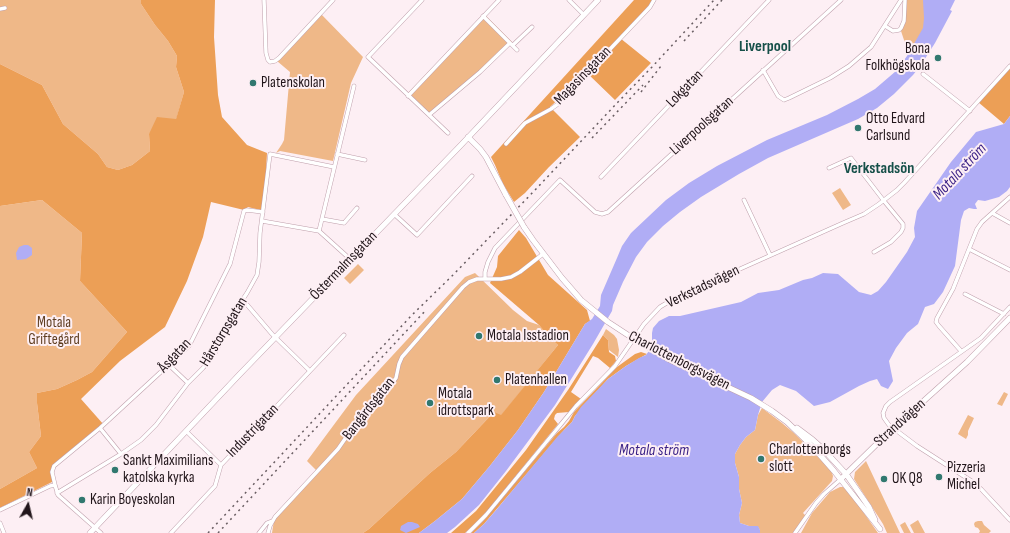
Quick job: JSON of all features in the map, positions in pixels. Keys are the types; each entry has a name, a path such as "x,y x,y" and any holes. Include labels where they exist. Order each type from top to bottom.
{"main road":[{"name":"Östermalmsgatan","path":"90,533 186,430 598,0"},
{"name":"Charlottenborgsvägen","path":"468,137 486,157 524,227 543,254 577,296 608,322 634,339 681,365 735,390 767,408 813,440 834,460 852,482 869,507 881,531"},
{"name":"Strandvägen","path":"841,479 893,428 967,362 1010,318"},
{"name":"Charlottenborgsvägen","path":"787,422 813,447 841,479 881,531"}],"street":[{"path":"264,0 266,53 270,62 275,61 333,0"},
{"path":"422,0 368,57 448,133"},
{"path":"408,96 499,0"},
{"path":"569,0 584,15"},
{"name":"Magasinsgatan","path":"506,144 525,123 558,104 650,7 654,0"},
{"name":"Lokgatan","path":"600,177 769,0"},
{"name":"Liverpoolsgatan","path":"485,279 485,272 488,262 495,248 560,180 595,212 602,214 608,212 841,0"},
{"path":"763,70 778,96 786,100 830,78 849,66 871,47 900,0"},
{"path":"885,26 893,31 902,28 904,22 905,0"},
{"path":"0,9 5,8"},
{"path":"483,16 517,50"},
{"path":"429,115 532,27"},
{"name":"Verkstadsvägen","path":"468,533 490,511 576,406 615,366 649,318 660,307 669,301 864,214 884,201 904,183 1010,66"},
{"path":"924,74 970,111"},
{"path":"319,231 354,86"},
{"name":"Hårstorpsgatan","path":"57,493 137,443 156,425 188,383 203,368 214,353 239,305 253,283 258,268 270,154 334,167"},
{"path":"337,154 365,160"},
{"path":"829,168 851,158 902,222 904,226 901,232 891,242 874,252"},
{"path":"394,214 417,235 472,176"},
{"path":"961,351 936,322 939,313 954,288 979,225 1010,197"},
{"path":"744,200 770,255"},
{"path":"322,219 344,223 357,208"},
{"name":"Åsgatan","path":"55,485 52,472 54,466 100,428 189,346 228,269 244,212 248,210 263,212"},
{"path":"992,213 1010,223"},
{"path":"262,221 319,231 350,260"},
{"path":"969,249 1010,270"},
{"name":"Bangårdsgatan","path":"268,533 272,521 338,449 347,436 396,378 402,357 463,287 469,282 477,279 501,279 511,277 543,254"},
{"path":"965,294 1004,314"},
{"path":"243,300 275,337 310,372"},
{"path":"1010,307 981,338 890,402 886,406 883,413 886,422 893,428 922,450 973,482 1010,520"},
{"name":"Industrigatan","path":"171,533 215,486 221,465 344,335"},
{"path":"169,364 188,383"},
{"path":"100,428 121,454"},
{"path":"186,430 221,465"},
{"name":"Strandvägen","path":"795,533 816,503 841,479"},
{"path":"0,510 55,485 57,493 101,533"},
{"name":"Bangårdsgatan","path":"259,533 267,523 272,521"},
{"path":"0,523 4,533"}],"green space":[{"path":"0,0 141,0 141,4 177,56 176,67 184,92 176,120 149,134 150,151 132,165 118,170 107,167 98,154 63,124 42,85 0,64"},
{"path":"906,0 947,0 917,59 908,52 901,31 904,23"},
{"path":"320,13 363,57 351,83 333,161 280,151 276,153 284,140 290,72 277,61"},
{"path":"484,14 512,42 431,115 407,94"},
{"path":"840,188 851,205 843,210 832,193"},
{"name":"Motala Griftegård","path":"42,200 82,233 80,281 127,332 92,372 57,389 37,393 41,436 29,452 37,468 0,489 0,206"},
{"path":"358,264 364,270 350,284 344,278"},
{"name":"Motala idrottspark","path":"475,273 513,310 527,321 539,325 558,345 500,417 493,413 456,452 430,473 363,533 272,533 275,514 318,472 307,461 356,395 465,277"},
{"path":"606,329 617,339 619,350 618,357 609,350 608,340 603,335"},
{"path":"1004,392 1008,394 1002,406 997,404"},
{"path":"762,408 795,434 831,470 833,476 832,481 803,513 806,516 796,533 760,533 758,527 740,523 739,515 742,503 739,489 739,477 735,463 735,454 746,437 755,430 758,415"},
{"path":"968,415 974,418 966,439 958,434"},
{"path":"866,461 900,533 887,533 883,524 854,479 855,472"},
{"path":"843,487 852,496 878,533 801,533 812,513 830,492"},
{"path":"918,520 925,533 914,533 910,525"},
{"path":"978,521 982,521 991,531 989,533 979,533 980,531 974,524"},
{"path":"905,522 911,533 904,533 900,525"}],"shaded area":[{"path":"141,0 215,0 214,37 218,95 222,117 247,145 267,153 264,211 248,207 244,210 211,202 203,237 187,281 165,327 120,361 81,399 104,425 70,453 52,471 52,482 0,508 0,489 37,468 29,452 41,436 37,393 57,389 92,372 127,332 80,281 82,233 42,200 0,206 0,64 42,85 63,124 98,154 107,167 118,170 132,165 150,151 149,134 157,117 176,119 184,92 176,67 177,56 141,4"},
{"path":"634,0 654,0 620,38 651,63 615,100 587,73 550,107 580,137 525,193 514,202 503,184 491,157"},
{"path":"1010,66 1010,116 1004,124 978,102"},
{"path":"519,230 526,238 548,275 587,310 590,321 585,324 544,392 518,430 462,499 419,533 363,533 430,473 456,452 494,412 501,415 558,345 539,325 490,283 497,267 498,256"},
{"path":"603,335 608,340 609,352 615,356 616,361 610,368 598,358 593,356 571,392 581,399 569,412 557,413 555,415 554,419 558,424 475,524 465,533 451,533 476,511 526,450 568,390"},
{"path":"641,352 647,354 626,366 608,379 484,524 474,533 471,533 484,520 557,433 564,427 574,412 617,367 635,354"}],"water":[{"path":"923,0 955,0 950,10 952,11 935,43 913,75 877,108 858,119 768,158 701,197 663,226 647,242 636,257 623,282 612,311 555,405 479,505 447,533 419,533 462,499 518,430 544,392 585,324 592,319 600,306 601,295 622,246 631,233 666,200 689,183 717,166 767,140 827,115 875,89 896,71 907,56 923,28"},
{"name":"Motala ström","path":"1010,116 1010,187 999,197 985,201 978,200 975,204 977,209 969,208 964,211 961,220 955,266 943,292 934,304 925,307 918,324 907,333 896,348 889,361 893,381 888,389 881,386 877,379 859,386 830,402 814,406 796,391 780,385 772,390 762,402 755,430 746,437 735,454 735,463 739,477 739,489 742,503 739,515 740,523 749,526 758,526 760,533 474,533 484,524 558,436 572,422 581,407 608,379 626,366 646,355 652,345 653,328 659,321 669,316 680,316 741,302 758,293 779,290 823,273 838,274 859,292 871,295 878,291 907,252 915,237 914,228 917,211 951,162 976,132 1004,124"},
{"path":"28,245 32,248 32,255 26,259 17,260 16,253 19,247"},
{"path":"408,522 418,524 420,527 406,533 400,530 401,526"}],"railway":[{"path":"208,533 412,315 536,189 714,0"},
{"path":"684,41 722,0"},
{"path":"641,92 661,66"},
{"path":"592,138 643,85"},
{"path":"218,533 426,310"}],"place":[{"name":"Bona Folkhögskola","path":"938,58"},
{"name":"Platenskolan","path":"253,83"},
{"name":"Otto Edvard Carlsund","path":"858,128"},
{"name":"Motala Isstadion","path":"479,336"},
{"name":"Platenhallen","path":"497,380"},
{"name":"Motala idrottspark","path":"430,403"},
{"name":"Charlottenborgs slott","path":"761,459"},
{"name":"Sankt Maximilians katolska kyrka","path":"115,470"},
{"name":"Pizzeria Michel","path":"939,477"},
{"name":"OK Q8","path":"884,479"},
{"name":"Karin Boyeskolan","path":"82,500"}],"district":[{"name":"Liverpool","path":"765,47"},
{"name":"Verkstadsön","path":"879,169"}]}
